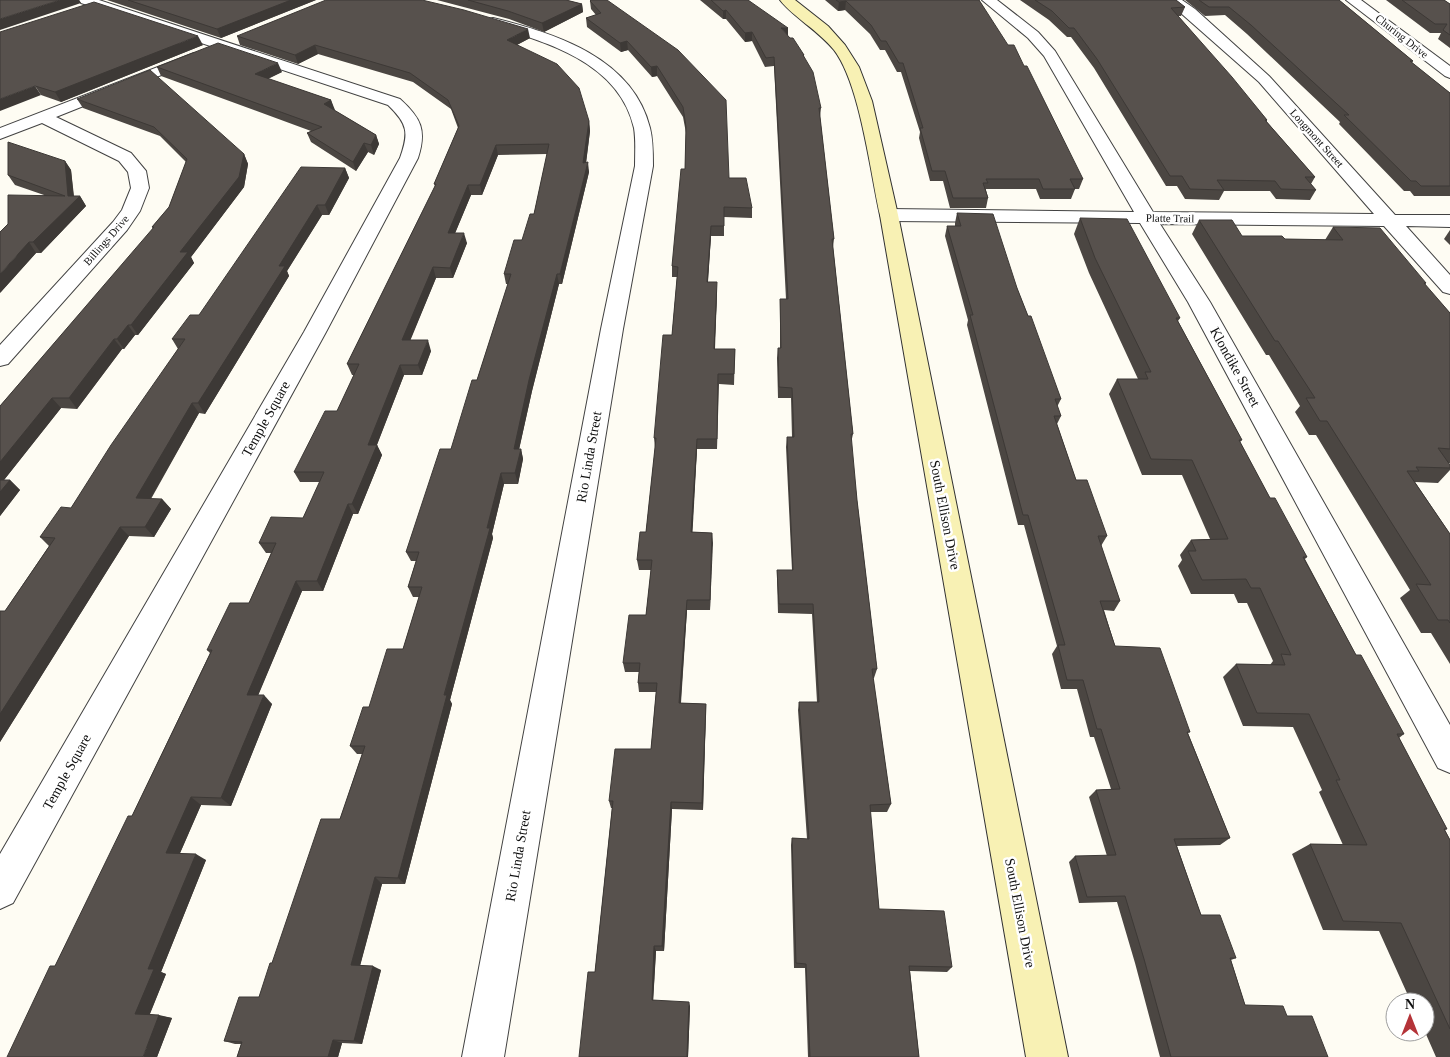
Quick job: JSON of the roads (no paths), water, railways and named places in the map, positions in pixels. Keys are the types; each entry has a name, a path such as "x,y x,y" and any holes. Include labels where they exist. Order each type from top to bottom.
{"street":[{"name":"South Ellison Drive","path":"787,0 823,29 840,48 852,67 864,101 889,215 1046,1057"},
{"name":"Klondike Street","path":"988,0 1016,20 1050,54 1146,217 1199,302 1450,757"},
{"name":"Longmont Street","path":"1172,0 1190,12 1264,79 1450,288"},
{"name":"Churing Drive","path":"1354,0 1450,73"},
{"name":"Temple Square","path":"0,890 314,332 405,167 414,144 415,126 408,114 394,102 234,41 88,5"},
{"name":"Rio Linda Street","path":"471,16 549,38 591,60 612,75 625,90 635,106 641,123 644,141 644,166 612,329 482,1057"},
{"path":"0,134 234,41"},
{"name":"Billings Drive","path":"0,359 120,226 131,211 140,188 137,171 125,157 43,118"},
{"name":"Platte Trail","path":"889,215 1450,221"}]}
